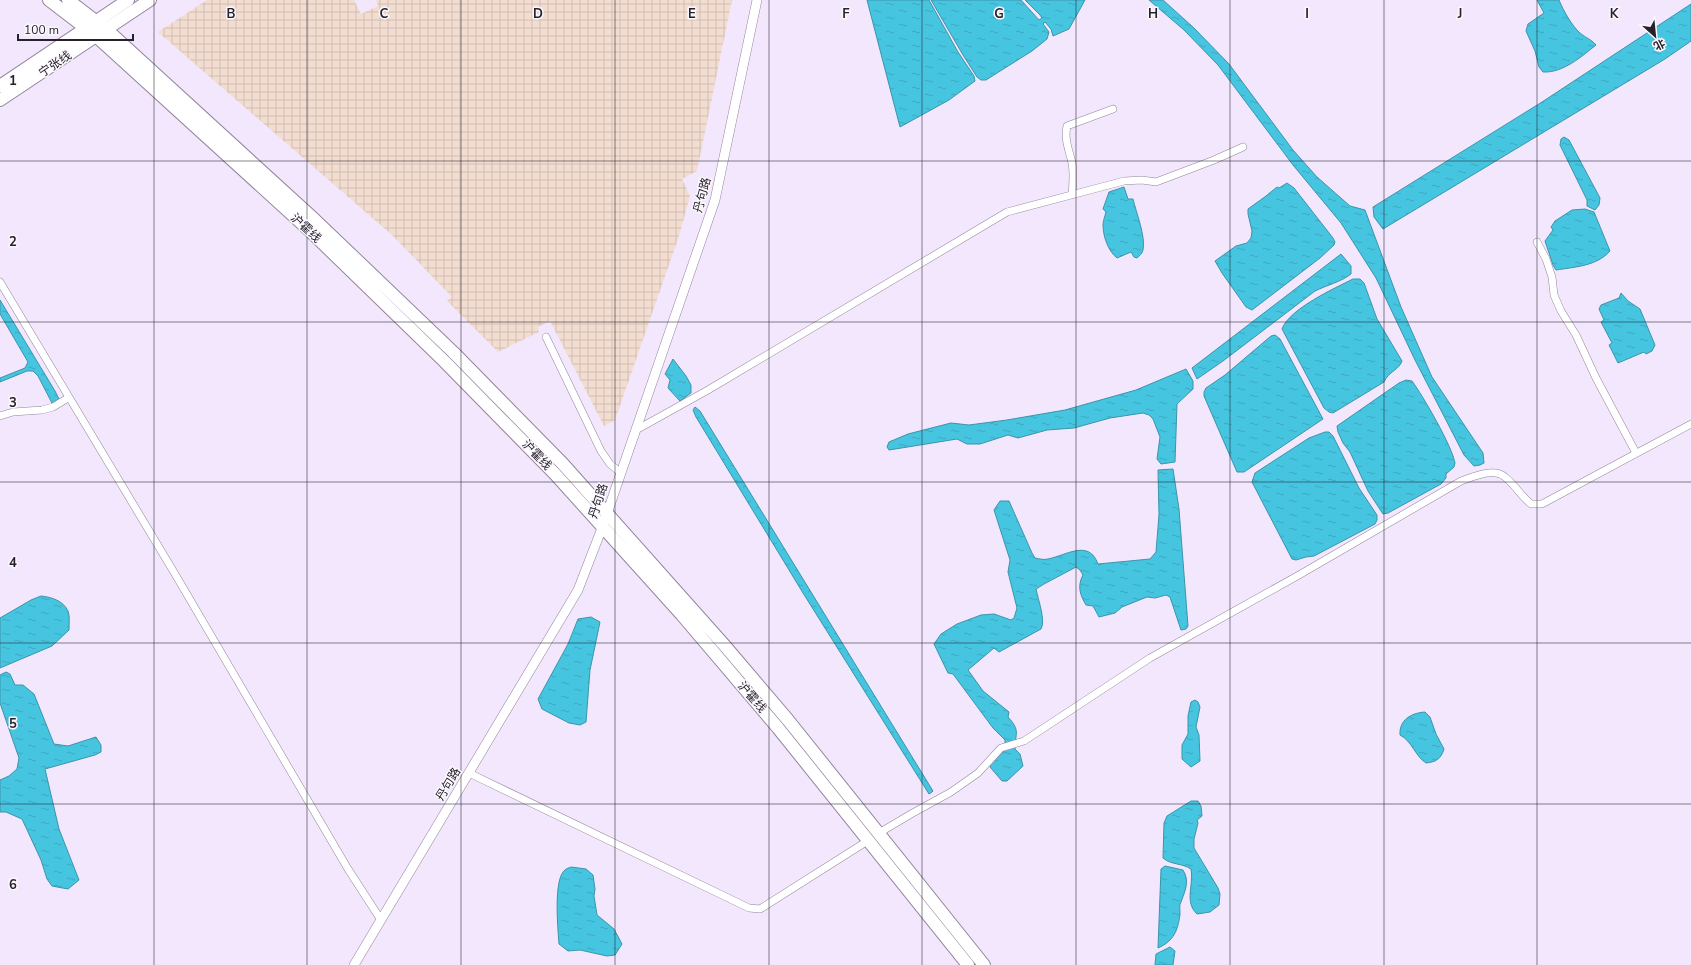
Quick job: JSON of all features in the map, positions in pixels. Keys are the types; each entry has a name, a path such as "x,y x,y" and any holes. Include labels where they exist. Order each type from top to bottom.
{"main road":[{"name":"沪霍线","path":"49,0 91,25 101,33 349,260 453,352 563,464 725,646 788,720 968,965"},
{"name":"沪霍线","path":"68,0 91,25"},
{"name":"宁张线","path":"0,86 128,0"},
{"name":"宁张线","path":"0,100 150,0"},
{"name":"沪霍线","path":"349,260 444,361 538,457 682,615 984,965"}],"street":[{"name":"丹句路","path":"354,965 578,590 602,528 715,200 757,0"},
{"path":"1072,195 1072,163 1065,136 1068,126 1113,109"},
{"path":"636,430 708,390 1007,212 1124,181 1142,180 1156,182 1214,160 1243,147"},
{"path":"1536,242 1546,259 1552,277 1554,295 1636,453"},
{"path":"0,282 68,398 175,574 344,862 381,920"},
{"path":"546,337 602,451 610,464 621,473"},
{"path":"0,416 13,412 53,408 68,398"},
{"path":"469,773 750,908 760,909 910,814 951,792 978,773 1001,748 1024,741 1150,658 1299,575 1461,481 1479,475 1495,473 1505,476 1522,498 1531,504 1542,504 1691,424"}],"shaded area":[{"path":"207,0 354,0 361,14 378,6 376,0 732,0 697,171 682,179 690,196 679,236 615,420 604,426 550,321 538,327 539,332 498,352 447,301 452,297 392,235 158,32"}],"water":[{"path":"867,0 929,0 958,52 974,76 975,81 949,100 900,127"},
{"path":"931,0 1021,0 1039,20 1042,18 1040,15 1025,0 1085,0 1069,29 1053,36 1051,29 1045,22 1043,24 1049,32 1047,39 1032,51 986,80 981,80 977,77 963,55"},
{"path":"1149,0 1163,0 1194,28 1229,64 1293,150 1317,177 1350,206 1365,210 1401,307 1432,377 1483,453 1484,463 1474,466 1464,455 1415,360 1376,278 1341,223 1293,165 1218,65 1184,30"},
{"path":"1537,0 1559,0 1565,13 1574,26 1580,33 1596,45 1565,67 1550,72 1543,72 1539,67 1535,51 1526,31 1528,24 1544,13"},
{"path":"1691,4 1691,41 1665,59 1383,229 1374,217 1373,207 1542,102"},
{"path":"1564,137 1569,140 1600,198 1599,205 1595,210 1587,206 1587,200 1560,145 1561,139"},
{"path":"1287,183 1294,188 1335,242 1334,245 1320,258 1252,310 1246,307 1215,261 1236,246 1247,243 1251,238 1252,231 1248,209 1277,187 1279,188"},
{"path":"1124,187 1128,199 1133,199 1142,232 1144,245 1143,250 1137,258 1134,257 1131,252 1117,258 1107,243 1103,229 1106,212 1103,209 1109,192"},
{"path":"1585,209 1594,212 1610,251 1599,260 1592,263 1578,267 1556,270 1545,241 1553,230 1551,227 1555,221 1572,210"},
{"path":"1341,254 1351,266 1351,274 1315,291 1197,379 1192,368"},
{"path":"1353,279 1360,279 1364,283 1377,319 1402,361 1399,367 1388,375 1384,382 1333,413 1324,408 1282,329 1286,321 1303,307 1313,300"},
{"path":"1621,293 1628,301 1640,309 1655,345 1652,351 1646,354 1644,352 1618,363 1609,345 1612,343 1601,322 1604,320 1599,309 1601,305 1619,298"},
{"path":"0,300 55,391 59,399 52,403 38,376 33,371 27,371 0,382 0,378 25,368 28,362 0,314"},
{"path":"1275,335 1280,339 1323,419 1244,472 1237,472 1204,396 1204,392 1206,388 1225,375 1271,336"},
{"path":"673,359 691,385 691,393 680,401 668,388 670,380 665,374"},
{"path":"1186,369 1193,381 1193,389 1177,404 1175,462 1161,464 1157,459 1160,437 1153,419 1149,415 1143,413 1110,418 1074,428 1047,430 1018,438 1008,435 980,444 967,444 957,439 889,450 887,447 889,442 908,434 951,423 969,425 1065,410 1136,390"},
{"path":"1406,380 1412,381 1430,409 1449,445 1455,463 1454,467 1446,474 1446,478 1441,484 1388,513 1383,514 1368,491 1350,452 1343,443 1337,426 1399,383"},
{"path":"695,407 700,411 933,791 929,794 803,593 696,417 693,410"},
{"path":"1329,432 1333,436 1359,488 1377,515 1377,520 1375,524 1314,556 1296,560 1292,559 1252,482 1255,473 1309,438"},
{"path":"1173,469 1179,509 1188,626 1186,629 1181,630 1170,597 1166,595 1155,598 1147,597 1122,607 1115,613 1099,617 1093,606 1086,605 1082,598 1080,583 1083,575 1076,567 1036,589 1043,621 1041,629 999,652 994,648 968,670 983,691 1009,712 1008,717 1016,729 1015,749 1020,754 1023,766 1007,781 1002,781 990,767 990,764 1005,750 1005,740 993,728 953,674 948,673 934,644 941,634 957,624 981,615 994,614 1011,620 1014,618 1017,608 1008,572 1010,560 994,510 1000,501 1009,501 1035,558 1046,559 1083,550 1094,556 1098,564 1150,559 1156,552 1159,515 1158,470"},
{"path":"41,596 56,600 66,607 69,615 69,630 52,646 0,668 0,618 31,600"},
{"path":"591,617 600,622 590,670 586,722 580,725 569,723 542,709 538,699 568,644 578,619"},
{"path":"6,672 10,674 15,685 23,685 34,694 54,744 68,746 96,737 101,745 101,752 95,755 45,769 59,829 79,880 68,889 52,886 47,879 41,860 22,819 6,812 0,812 0,780 9,776 17,769 19,758 0,703 0,675"},
{"path":"1195,700 1198,702 1200,707 1196,727 1199,735 1200,761 1191,767 1182,759 1182,745 1188,734 1188,716 1191,702"},
{"path":"1425,712 1430,717 1436,734 1444,749 1438,759 1433,762 1426,763 1419,757 1408,741 1400,735 1402,725 1407,718 1415,714"},
{"path":"1191,801 1198,801 1201,806 1202,816 1197,820 1198,823 1194,839 1194,848 1218,888 1220,894 1219,905 1210,912 1197,914 1193,909 1190,899 1191,869 1169,862 1163,858 1164,823 1167,816"},
{"path":"1165,866 1183,870 1186,882 1176,930 1168,942 1158,948 1161,869"},
{"path":"571,867 586,869 593,875 597,915 614,929 622,944 615,955 607,956 580,950 568,951 559,944 557,905 559,883 561,875 567,868"},
{"path":"1170,947 1175,951 1173,965 1155,965 1156,954"}]}
